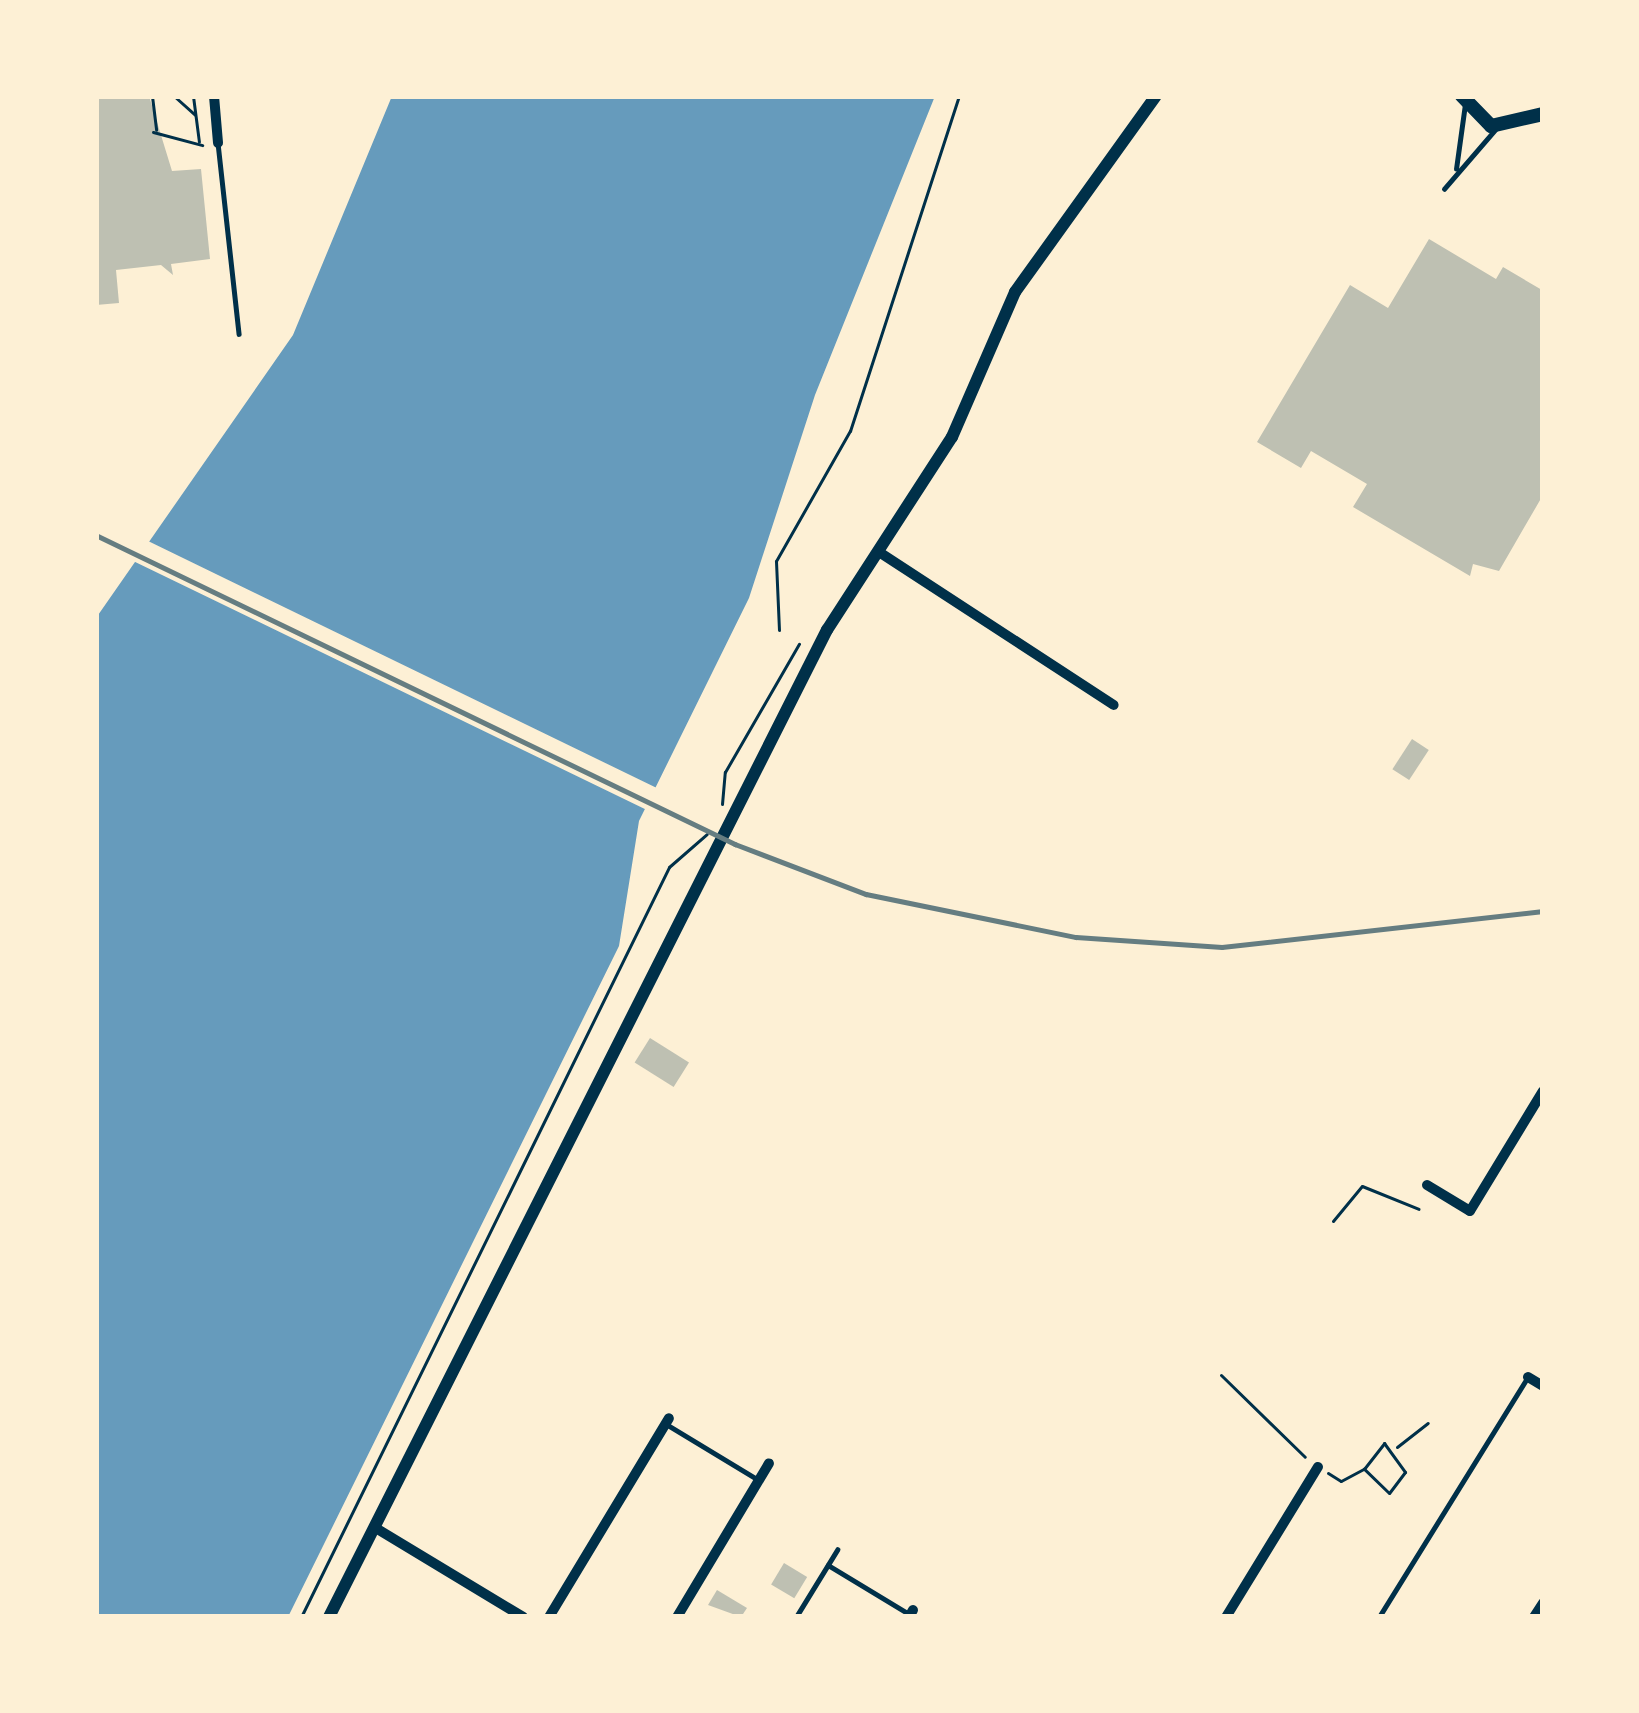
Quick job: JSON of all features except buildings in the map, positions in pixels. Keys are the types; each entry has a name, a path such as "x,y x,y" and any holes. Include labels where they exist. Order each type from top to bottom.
{"main road":[{"path":"1464,100 1506,128 1543,133"},
{"path":"1506,128 1543,114"}],"street":[{"path":"214,96 214,144"},
{"path":"329,1617 815,653 952,437 1015,292 1156,96"},
{"path":"879,552 1114,704"},
{"path":"1427,1185 1470,1210 1543,1091"},
{"path":"1528,1377 1543,1386"},
{"path":"549,1617 668,1421"},
{"path":"677,1617 769,1463"},
{"path":"1226,1617 1318,1467"},
{"path":"374,1527 523,1617"},
{"path":"1534,1617 1543,1603"}],"lane":[{"path":"1454,174 1464,100"},
{"path":"1444,189 1454,174 1506,128"},
{"path":"214,144 239,334"},
{"path":"1379,1617 1528,1377"},
{"path":"668,1421 759,1480"},
{"path":"796,1617 837,1550"},
{"path":"828,1564 911,1614"}],"path":[{"path":"152,96 154,132 200,145 214,144"},
{"path":"174,96 196,116"},
{"path":"194,96 200,145"},
{"path":"779,631 776,561 850,431 959,96"},
{"path":"302,1617 666,873 709,832 725,772 799,644"},
{"path":"1333,1221 1362,1186 1419,1209"},
{"path":"1220,1375 1318,1467 1341,1480 1364,1469 1380,1444 1396,1449"},
{"path":"1396,1449 1428,1424"},
{"path":"1364,1469 1394,1492 1405,1472 1396,1449"}],"water":[{"path":"392,96 935,96 815,395 749,598 639,821 619,946 288,1617 96,1617 96,618 293,335"}],"pier":[{"path":"140,537 663,791 651,812 129,559"}],"railway":[{"path":"96,535 735,844 866,894 1076,937 1222,947 1543,911"}]}
